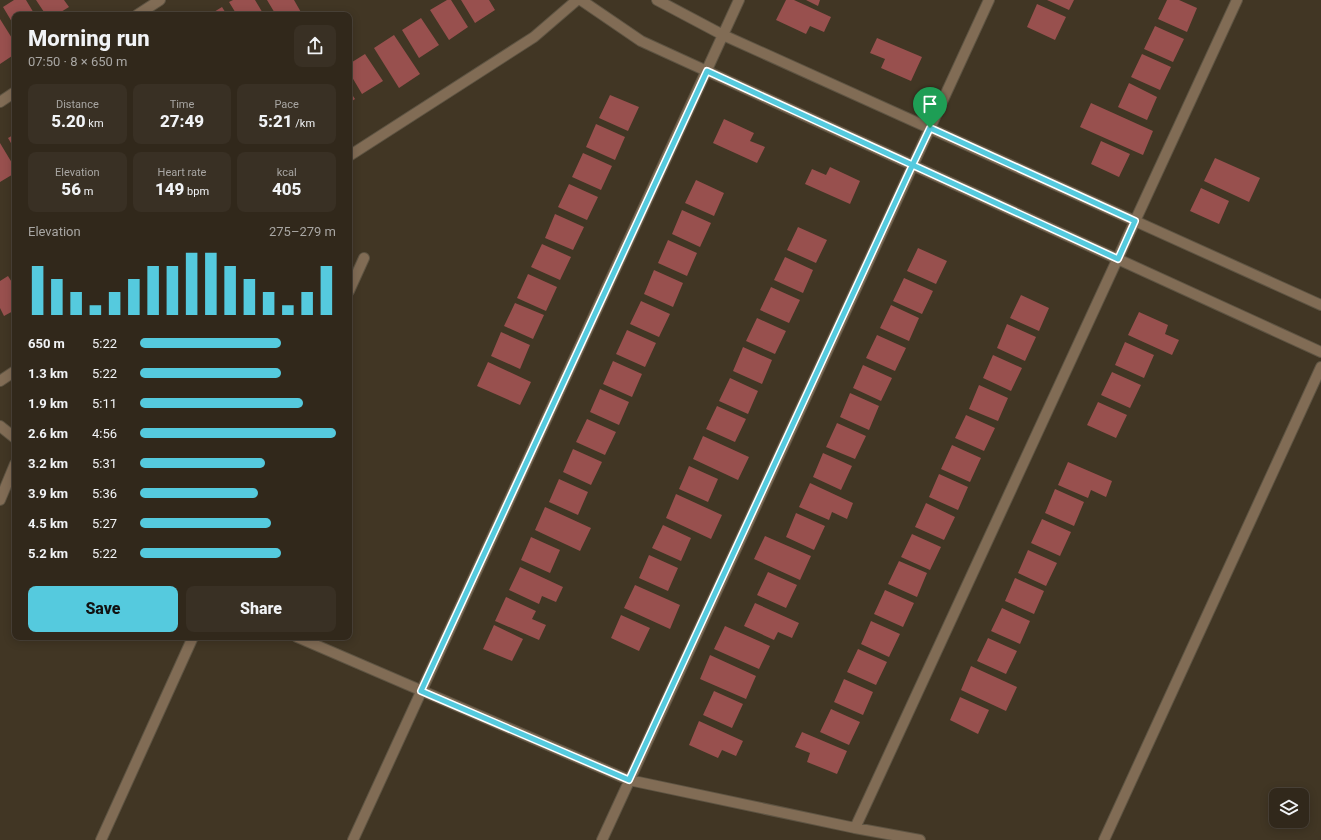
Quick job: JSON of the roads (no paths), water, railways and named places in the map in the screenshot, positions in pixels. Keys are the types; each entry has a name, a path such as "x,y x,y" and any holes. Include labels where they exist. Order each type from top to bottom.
{"street":[{"path":"142,12 160,0"},
{"path":"352,154 534,37 579,0 642,41 912,166 1321,352"},
{"path":"657,0 723,35 1321,305"},
{"path":"353,840 739,0"},
{"path":"602,840 988,0"},
{"path":"855,828 1238,0"},
{"path":"0,102 12,94"},
{"path":"352,284 364,258"},
{"path":"1104,840 1321,367"},
{"path":"0,381 12,373"},
{"path":"0,426 12,436"},
{"path":"0,500 12,471"},
{"path":"101,840 192,640"},
{"path":"304,640 629,780 855,828 920,840"}]}
